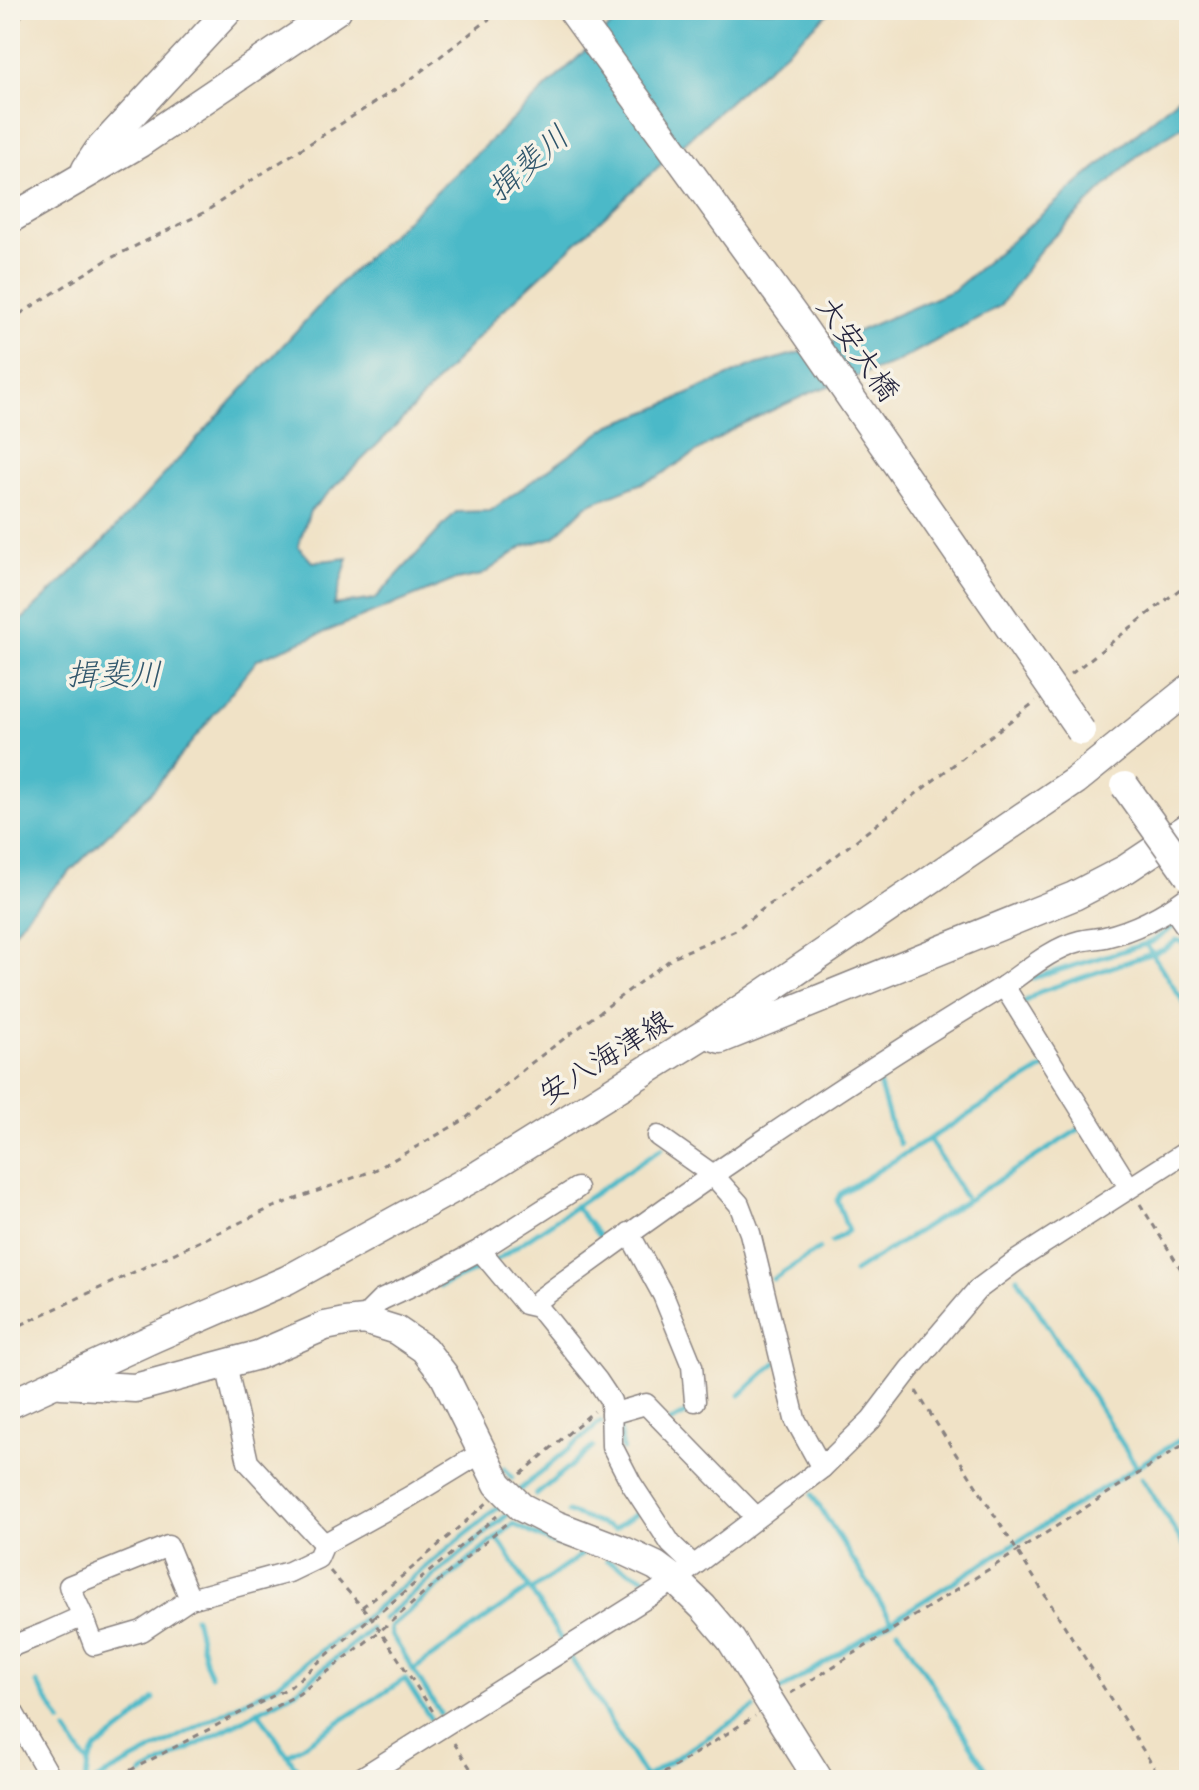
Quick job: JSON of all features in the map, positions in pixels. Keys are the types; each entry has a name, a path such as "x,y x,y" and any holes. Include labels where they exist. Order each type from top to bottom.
{"main road":[{"path":"79,179 98,151 229,10"},
{"path":"16,213 140,143 337,10"},
{"name":"大安大橋","path":"572,10 800,324 1081,731 1125,786 1189,876"},
{"name":"安八海津線","path":"10,1404 287,1280 480,1174 706,1033 1075,781 1189,689"},
{"path":"706,1033 721,1039 1059,902 1100,884 1189,827"},
{"path":"57,1384 135,1388 258,1355 325,1326 364,1320 396,1330 424,1349 444,1375 481,1453 508,1499 556,1525 656,1566 684,1572 703,1607 731,1640 819,1780"}],"street":[{"path":"538,1307 540,1299 629,1233 806,1110 1048,956 1078,941 1136,926 1181,902 1189,931"},
{"path":"1004,986 1129,1187"},
{"path":"658,1136 713,1175 739,1204 750,1233 795,1419 822,1468"},
{"path":"358,1780 684,1572 822,1468 871,1420 977,1290 1016,1261 1189,1150"},
{"path":"364,1320 381,1300 480,1250 577,1188"},
{"path":"629,1233 663,1295 692,1366 695,1401"},
{"path":"480,1250 525,1304 538,1307 597,1380 610,1406 612,1446 631,1483 671,1544 684,1572"},
{"path":"226,1364 248,1462 321,1551"},
{"path":"610,1406 646,1404 756,1517"},
{"path":"190,1599 168,1546 69,1586 94,1645 142,1631 190,1599 289,1572 481,1453"},
{"path":"10,1647 83,1616"},
{"path":"10,1707 52,1780"}],"path":[{"path":"10,320 107,260 205,212 407,82 501,10"},
{"path":"1067,677 1189,582"},
{"path":"10,1330 271,1208 375,1170 464,1120 530,1064 675,956 736,930 788,893 1042,696"},
{"path":"1129,1187 1189,1282"},
{"path":"905,1377 1162,1780"},
{"path":"118,1780 129,1771 290,1687 508,1499 610,1406"},
{"path":"653,1780 1189,1441"},
{"path":"362,1607 479,1511 508,1499"},
{"path":"265,1712 299,1694 380,1631 508,1499"},
{"path":"321,1551 380,1631 478,1780"},
{"path":"129,1771 135,1780"}],"water":[{"name":"揖斐川","path":"628,10 832,10 501,312 398,424 310,511 298,546 312,562 348,558 334,605 375,599 456,512 490,511 611,425 655,409 748,367 826,345 954,290 1189,88 1189,122 1139,154 1041,249 1000,306 895,363 812,392 738,426 657,477 587,505 554,537 524,546 482,575 452,581 258,659 154,789 31,910 10,938 10,631 96,549 341,282"}],"waterway":[{"path":"1033,978 1152,942 1178,923"},
{"path":"1023,1003 1039,992 1165,949 1177,940 1188,944"},
{"path":"1146,944 1189,1011"},
{"path":"832,1242 848,1231 837,1200 840,1194 1048,1067"},
{"path":"879,1083 900,1144"},
{"path":"854,1272 1084,1126 1082,1123"},
{"path":"929,1139 964,1196"},
{"path":"495,1261 662,1148"},
{"path":"575,1206 603,1241"},
{"path":"773,1279 819,1249"},
{"path":"440,1286 486,1266"},
{"path":"1017,1277 1137,1467"},
{"path":"740,1395 775,1363"},
{"path":"670,1422 696,1408"},
{"path":"623,1449 619,1426 631,1417"},
{"path":"517,1492 601,1422"},
{"path":"778,1692 1189,1434"},
{"path":"536,1495 593,1447"},
{"path":"504,1468 512,1478"},
{"path":"1142,1478 1189,1553"},
{"path":"812,1495 892,1621"},
{"path":"96,1780 278,1684 368,1615 503,1503"},
{"path":"568,1512 614,1529 642,1511"},
{"path":"383,1619 507,1515"},
{"path":"440,1713 391,1634 390,1627 513,1524 552,1543 587,1551"},
{"path":"497,1537 561,1639"},
{"path":"531,1591 585,1552"},
{"path":"607,1560 653,1582"},
{"path":"413,1670 529,1588"},
{"path":"195,1617 211,1675"},
{"path":"142,1774 295,1692 371,1629"},
{"path":"898,1630 993,1780"},
{"path":"569,1655 645,1777"},
{"path":"288,1755 405,1679 430,1718"},
{"path":"37,1683 61,1722"},
{"path":"88,1764 96,1749 129,1724 154,1699"},
{"path":"641,1780 754,1708"},
{"path":"258,1711 304,1780"},
{"path":"66,1731 88,1764 86,1780"}]}
